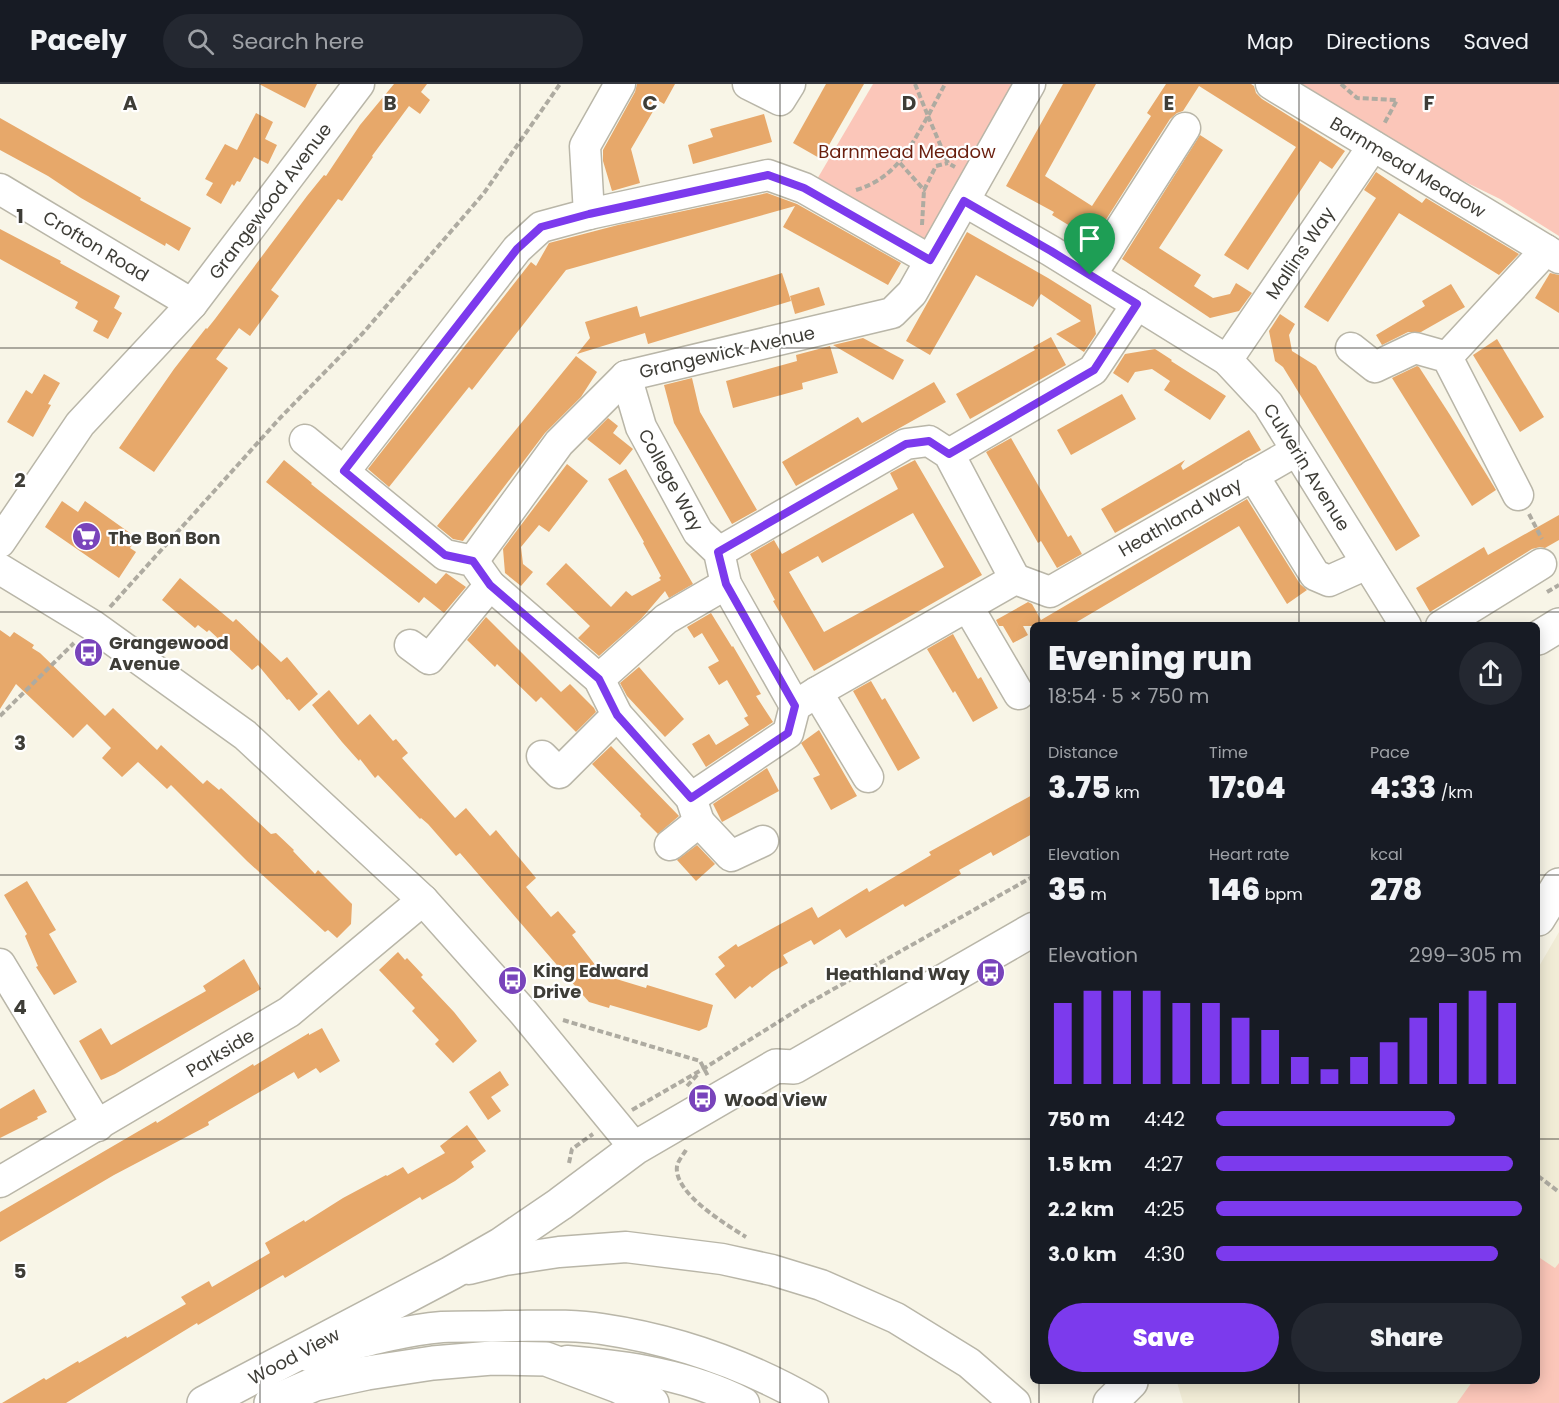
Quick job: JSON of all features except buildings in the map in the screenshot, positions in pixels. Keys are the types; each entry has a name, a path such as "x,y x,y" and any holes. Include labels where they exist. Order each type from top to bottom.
{"main road":[{"path":"1540,637 1559,625"},
{"path":"1540,916 1559,885"},
{"name":"Wood View","path":"204,1403 451,1273 500,1245 635,1148 676,1139 776,1066 794,1067 1030,931"},
{"path":"635,1148 642,1156 652,1160 788,1080 794,1067"},
{"name":"Wood View","path":"271,1403 315,1384 367,1373 432,1363 492,1358 546,1359 618,1386 652,1403"},
{"path":"1110,1403 1129,1384"}],"street":[{"name":"Grangewood Avenue","path":"0,542 80,424 192,304 359,84"},
{"path":"589,214 585,146 620,84"},
{"path":"748,84 780,100 789,84"},
{"name":"Grangewick Avenue","path":"473,561 559,443 626,376 892,313 912,293 1030,84"},
{"name":"Barnmead Meadow","path":"1271,84 1552,254 1447,357"},
{"path":"1090,275 1185,128"},
{"name":"Mallins Way","path":"1227,360 1373,146"},
{"path":"344,471 517,249 541,227 589,214 768,175 804,188 930,260"},
{"name":"Crofton Road","path":"0,189 192,304"},
{"name":"Culverin Avenue","path":"969,191 1090,275 1227,360 1268,404 1403,622"},
{"path":"949,454 1094,370 1137,304"},
{"path":"1351,348 1375,367 1415,348 1447,357 1518,495"},
{"name":"College Way","path":"626,376 641,427 698,532 718,552"},
{"path":"305,441 445,555 473,561 490,585 599,679 617,715 731,856 763,841"},
{"path":"670,845 695,810 788,733 806,699 1016,579 949,454 929,441 906,444 718,552 726,584 806,699 868,777"},
{"name":"Heathland Way","path":"1016,579 1050,592 1296,450"},
{"path":"1253,475 1315,575 1329,581 1367,564"},
{"path":"1447,622 1550,557"},
{"path":"0,569 92,625 245,735 423,900 524,1013 611,1122 635,1148"},
{"path":"599,679 666,619 726,584"},
{"path":"410,645 429,659 490,585"},
{"path":"968,607 1019,694"},
{"path":"542,756 559,773 617,715"},
{"name":"Parkside","path":"0,1182 289,1012 423,900"},
{"path":"0,964 98,1126"},
{"path":"451,1273 537,1255 626,1247 722,1259 772,1270 821,1285 896,1318 969,1363 1015,1403"},
{"path":"276,1365 382,1337 441,1327 538,1326 601,1329 663,1341 734,1364 787,1388 813,1403"},
{"path":"546,1359 601,1364 666,1374 744,1403"}],"path":[{"path":"103,614 280,418 363,333 455,228 484,193 560,84"},
{"path":"915,84 948,163 969,191"},
{"path":"928,116 945,84"},
{"path":"1341,84 1357,98 1397,100 1373,146"},
{"path":"900,163 924,190 936,166 948,163"},
{"path":"1518,495 1550,557"},
{"path":"0,716 80,637"},
{"path":"624,1114 703,1069 807,1004 1030,878"},
{"path":"524,1013 569,1021 700,1061 703,1069"},
{"path":"572,1149 599,1130"},
{"path":"676,1139 680,1182 686,1191 727,1225 753,1242"},
{"path":"1540,1178 1559,1192"}],"shaded area":[{"path":"1559,932 1559,1403 1183,1403 1178,1384 1540,1384 1540,965"}],"green space":[{"name":"Barnmead Meadow","path":"873,84 1020,84 931,237 914,240 816,181"},
{"path":"1288,84 1559,84 1559,236 1500,199 1394,147"},
{"path":"1540,1258 1555,1268 1559,1263 1559,1403 1457,1403 1471,1384 1540,1384"}],"place":[{"name":"The Bon Bon","path":"87,537"},
{"name":"Grangewood Avenue","path":"88,652"},
{"name":"Heathland Way","path":"991,973"},
{"name":"King Edward Drive","path":"512,980"},
{"name":"Wood View","path":"703,1099"}],"route":[{"path":"768,175 804,188 930,260 964,201 1090,275 1137,304 1094,370 949,454 929,441 906,444 718,552 726,584 795,706 788,733 691,798 681,784 617,715 599,679 490,585 473,561 445,555 344,471 517,249 541,227 589,214 768,175"}]}
